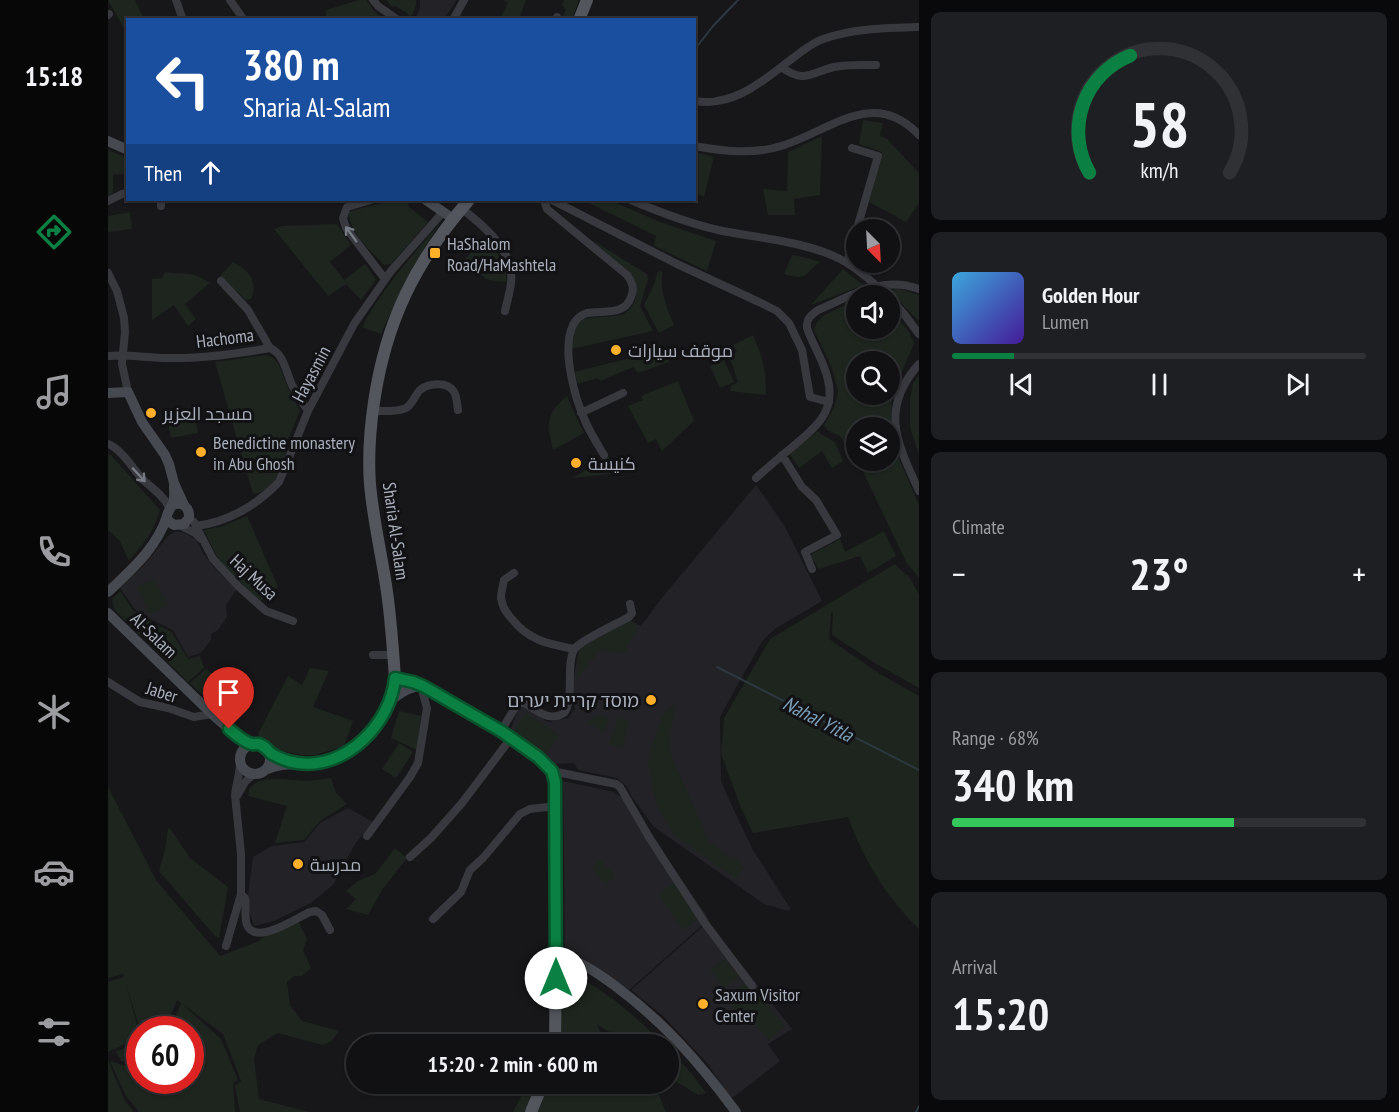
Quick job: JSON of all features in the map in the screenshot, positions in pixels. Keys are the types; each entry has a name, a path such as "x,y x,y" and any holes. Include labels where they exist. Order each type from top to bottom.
{"main road":[{"path":"580,18 587,0"},
{"path":"108,141 126,149"},
{"path":"427,201 447,215"},
{"name":"Sharia Al-Salam","path":"265,770 282,764 312,763 330,759 350,750 375,728 390,702 395,678 393,655 387,591 370,484 373,411 383,356 396,316 447,215 465,204"},
{"path":"108,393 128,392 142,422 165,456 174,483 176,509 169,522 178,526"},
{"path":"156,540 164,532 187,522 176,509"},
{"path":"108,592 139,562 176,509"},
{"name":"Al-Salam","path":"108,614 229,729"},
{"path":"395,678 424,686 506,734 543,761 552,771 556,806 555,1034"},
{"path":"390,702 405,690 424,686"},
{"path":"229,729 243,740 262,745 268,752 270,761 265,770 254,774 246,772 229,729"},
{"path":"240,759 244,748 252,744"},
{"name":"Sharia Al-Salam","path":"268,752 298,764"},
{"path":"556,956 591,969 658,1020 700,1065 736,1112"},
{"path":"531,1112 538,1094"}],"street":[{"path":"176,0 182,18"},
{"path":"230,0 243,18"},
{"path":"374,0 378,6 395,18"},
{"path":"454,18 464,0"},
{"path":"696,102 716,102 754,86 822,39 871,29 919,27"},
{"path":"781,67 795,75 807,76 834,67 876,65"},
{"path":"696,146 723,151 769,149 791,143 840,120 867,113 880,113 903,121 919,135"},
{"path":"852,148 878,156 860,219"},
{"path":"108,201 126,193"},
{"path":"368,201 347,207 343,218 346,228 385,279"},
{"path":"544,201 547,209 627,275 633,285 629,302 621,309 587,313 574,322 568,347 568,363 581,413 604,455"},
{"path":"554,201 677,264 777,311 789,323 802,350 810,397 829,402"},
{"path":"633,201 692,223 813,248 846,262"},
{"path":"465,204 494,236 506,258 511,272 511,283 505,311"},
{"name":"Hayasmin","path":"196,526 219,521 236,514 273,489 279,482 308,411 354,324 391,271 447,215"},
{"path":"108,273 117,291 124,318 126,332 123,371 128,392"},
{"path":"861,273 877,285 894,283 919,289"},
{"path":"221,282 248,310 270,348"},
{"path":"756,478 818,425 825,415 830,392 828,379 807,331 807,321 818,310 846,298"},
{"path":"900,310 919,334"},
{"name":"Hachoma","path":"108,356 209,357 270,348 282,359 293,387 308,411"},
{"path":"919,364 908,376 903,386 895,418 898,442 919,491"},
{"path":"373,411 406,408 425,386 437,384 452,389 458,410"},
{"path":"581,413 623,393"},
{"name":"Haj Musa","path":"108,444 116,448 144,481 196,526 217,564 255,603 266,611 293,621"},
{"path":"782,455 802,487 816,500 837,535 805,552 812,569"},
{"name":"Haj Musa","path":"178,526 195,533 204,542"},
{"path":"514,573 504,580 501,600 510,618 531,637 541,642 574,649"},
{"path":"410,857 431,838 462,803 506,734 519,701 547,717 564,713 569,704 570,673 574,649 629,617 632,613 630,604"},
{"path":"373,655 393,655"},
{"name":"Jaber","path":"108,682 140,702 194,717 212,714"},
{"path":"367,836 418,763 427,708 423,694 424,686"},
{"path":"226,946 241,894 241,854 236,804 240,759"},
{"path":"552,771 616,784 620,787 704,922 752,986"},
{"path":"236,804 245,782 254,774"},
{"path":"433,919 461,892 470,870 520,814 530,809 556,806"},
{"path":"241,894 246,902 248,927 258,934 273,930 316,911 330,930"}],"shaded area":[{"path":"108,0 135,0 144,18 126,18 126,32"},
{"path":"366,0 383,18 326,18 326,10"},
{"path":"386,0 416,0 411,18 397,7 391,6"},
{"path":"420,0 457,0 443,18 415,18 420,8"},
{"path":"504,0 526,0 519,18 501,17 508,3"},
{"path":"564,0 579,0 572,18 562,18 566,10 562,5"},
{"path":"863,120 883,123 880,135 887,139 919,173 919,203 906,222 869,202 882,152 859,144"},
{"path":"822,136 820,195 794,199 795,215 768,215 763,189 787,191 788,152"},
{"path":"108,150 126,157 126,173 113,175 113,193 108,196"},
{"path":"696,152 714,157 704,197 696,193"},
{"path":"391,201 406,201 409,207 428,222 391,264 384,265 356,234 349,212"},
{"path":"585,201 611,201 660,222 716,241 707,271 654,246 656,236"},
{"path":"130,212 132,229 108,232 108,216"},
{"path":"440,223 408,278 381,334 362,327 388,286"},
{"path":"337,224 351,245 330,262 344,280 365,264 376,280 361,300 346,284 328,296 274,229 282,226"},
{"path":"486,238 500,258 507,282 485,278 464,260"},
{"path":"592,240 647,274 648,279 640,306 653,331 571,349 576,326 580,321 588,318 622,315 631,308 636,298 636,283 632,275"},
{"path":"792,255 820,262 805,276 784,274"},
{"path":"233,262 247,272 253,281 251,299 246,300 220,276"},
{"path":"843,269 863,285 846,285 846,292 811,305"},
{"path":"658,271 663,272 663,292 674,325 659,333 644,305"},
{"path":"165,272 193,275 210,283 185,304 196,319 188,326 174,305 152,320 152,279 162,278"},
{"path":"900,289 919,295 919,321 900,302"},
{"path":"846,305 846,339 900,339 900,321 914,343 900,376 900,351 846,351 846,405 892,405 891,417 846,417 846,444 840,436 827,430 824,425 834,408 838,391 832,368 814,330 816,323 824,315"},
{"path":"753,335 763,364 766,395 730,391 731,386 738,382 729,356 737,352 733,345"},
{"path":"663,350 669,362 638,373 633,367 600,381 598,378 578,384 574,372"},
{"path":"266,355 278,363 300,411 286,444 288,449 276,478 267,488 253,494 215,362"},
{"path":"724,360 734,382 720,388 710,366"},
{"path":"919,375 919,455 910,427 910,399 913,383"},
{"path":"678,381 694,421 662,451 656,439 648,443 628,406 643,400 641,396"},
{"path":"567,396 584,433 553,450 549,426 551,414"},
{"path":"194,413 198,433 171,438 167,418"},
{"path":"818,431 835,442 843,461 832,468 822,451 799,468 789,453"},
{"path":"108,454 160,510 151,532 129,561 120,541 108,530"},
{"path":"608,456 618,473 573,478"},
{"path":"900,461 919,505 919,578 906,562 863,471 900,471"},
{"name":"מוסד קריית יערים","path":"756,485 784,525 822,601 775,629 763,640 738,684 720,717 721,781 753,850 790,908 789,911 764,904 653,826 627,787 617,778 578,770 574,763 555,764 509,734 521,706 548,722 568,718 575,709 571,695 579,648 629,620 641,626"},
{"path":"247,516 278,587 260,601 217,557 204,530 223,526"},
{"path":"884,531 896,556 868,573 860,556 819,569 810,555 840,539 845,552"},
{"path":"174,532 182,532 196,540 211,564 236,590 226,605 227,617 218,630 211,634 211,640 201,653 188,657 173,630 142,615 120,588"},
{"path":"895,564 908,575 919,594 919,688 832,635 833,612 831,613 829,639 880,674 919,696 919,929 877,877 848,817 753,833 721,754 724,718 770,639"},
{"path":"155,579 168,606 150,614 137,587"},
{"path":"120,591 133,610 141,617 172,632 188,659 200,656 204,668 188,682 114,609 112,599"},
{"path":"630,621 638,626 623,654 600,649 577,679 580,648"},
{"path":"310,668 329,671 313,707 353,721 344,746 316,755 302,755 279,750 258,737 259,732 288,676 302,685"},
{"path":"206,669 214,675 225,675 226,678 242,676 229,721 190,683"},
{"path":"675,704 670,751 709,841 722,852 736,858 744,868 736,879 674,835 654,795 648,763 650,749 666,710"},
{"path":"399,711 421,716 417,750 391,738"},
{"path":"526,713 559,735 545,756 512,734"},
{"path":"596,716 606,716 608,721 604,732 587,723"},
{"path":"618,718 628,720 623,748 609,744"},
{"path":"399,743 413,752 396,778 382,769"},
{"path":"331,778 336,793 347,804 320,821 304,840 275,843 287,806 248,796 250,788 256,783 269,779 307,781"},
{"path":"563,781 614,792 627,801 709,919 629,990 565,950"},
{"path":"108,787 156,880 220,956 259,941 272,929 296,917 307,939 303,950 311,968 302,976 294,976 287,982 290,1005 302,1021 339,1031 332,1041 322,1045 278,1033 258,1045 254,1059 259,1099 309,1112 240,1112 235,1086 241,1081 223,1034 204,1020 204,1016 199,1016 177,1000 170,1016 136,1016 126,984 135,1016 126,1016 126,1044 108,1052 108,982 124,977 123,974 108,978"},
{"name":"مدرسة","path":"348,808 373,822 355,844 333,885 311,903 274,921 254,926 247,905 253,857 272,846 304,842 320,823"},
{"path":"170,828 190,858 228,887 219,938 159,871"},
{"path":"395,848 407,858 382,890 368,915 346,909 356,899 346,891 358,881 375,874"},
{"path":"601,860 615,876 605,884 592,867"},
{"path":"674,883 698,919 683,930 658,894"},
{"path":"708,922 792,1029 768,1044 780,1061 731,1099 707,1063 662,1015 631,990"},
{"path":"724,959 739,976 725,988 710,970"},
{"path":"561,968 589,983 615,1001 653,1034 612,1034 597,1024 601,1034 556,1034"},
{"path":"745,983 751,991 755,988 785,1027 768,1040 745,1010 738,1014 726,998"},
{"path":"181,1003 195,1016 176,1016"},
{"path":"204,1024 221,1039 238,1080 233,1083 235,1112 139,1112 126,1096 110,1061 126,1066 126,1094 204,1094"},
{"path":"126,1047 126,1061 121,1061 116,1052"},
{"path":"108,1060 125,1101 134,1112 108,1112"},
{"path":"679,1060 706,1093 698,1095 679,1083"},
{"path":"522,1094 658,1094 666,1112 513,1112"}],"waterway":[{"path":"696,48 738,0"},
{"name":"Nahal Yitla","path":"717,667 919,770"},
{"path":"916,1112 919,1106"}],"place":[{"name":"HaShalom Road/HaMashtela","path":"435,253"},
{"name":"موقف سيارات","path":"616,350"},
{"name":"مسجد العزير","path":"151,413"},
{"name":"Benedictine monastery in Abu Ghosh","path":"201,452"},
{"name":"كنيسة","path":"576,463"},
{"name":"מוסד קריית יערים","path":"651,700"},
{"name":"مدرسة","path":"298,864"},
{"name":"Saxum Visitor Center","path":"703,1004"}],"route":[{"path":"229,729 252,744 262,745 275,756 305,764 321,762 350,750 375,728 388,705 395,678 423,686 501,731 538,757 552,771 555,782 556,978"}]}
